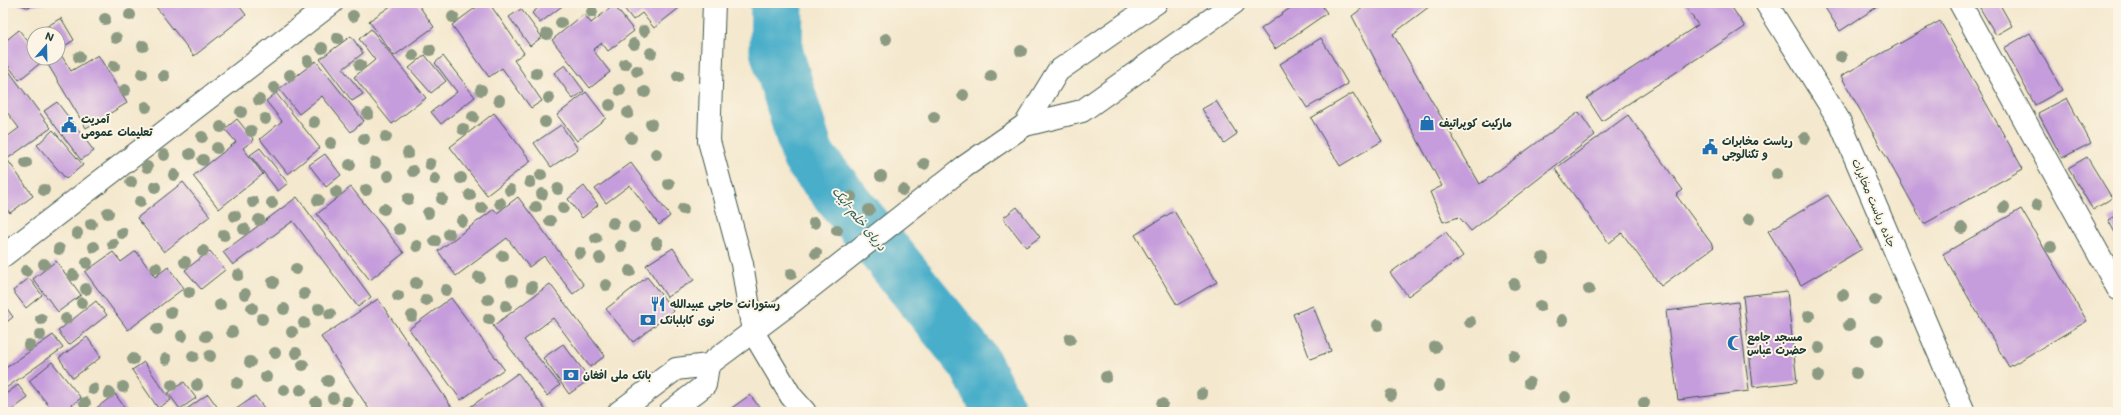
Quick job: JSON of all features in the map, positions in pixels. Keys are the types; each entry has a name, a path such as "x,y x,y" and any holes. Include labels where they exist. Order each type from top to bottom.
{"street":[{"path":"3,256 332,3"},
{"path":"714,3 709,142 742,264 753,332 791,396 805,412"},
{"path":"1025,125 1058,71 1156,3"},
{"path":"619,412 676,369 708,365 783,309 964,167 1025,125 1082,111 1234,3"},
{"name":"جاده ریاست مخابرات","path":"1766,3 1839,120 1964,412"},
{"path":"1960,3 2118,289"},
{"path":"670,412 705,385 708,365"}],"building":[{"path":"14,3 44,3 44,4 27,7"},
{"path":"153,3 237,3 246,15 194,56"},
{"path":"395,3 417,3 434,27 394,56 369,21"},
{"path":"482,3 489,3 524,53 514,60 542,101 531,108 502,68 489,77 452,25"},
{"path":"544,3 566,3 540,23 532,13"},
{"path":"620,3 675,3 679,8 654,28 642,13 633,20"},
{"path":"1297,3 1320,3 1327,13 1275,49 1261,29"},
{"name":"مارکیت کوپراتیف","path":"1369,3 1434,3 1393,34 1480,184 1579,112 1595,135 1471,231 1459,217 1443,222 1430,192 1442,186 1352,16"},
{"path":"1683,3 1729,3 1745,27 1602,121 1587,98 1698,25"},
{"path":"1822,3 1883,3 1840,31"},
{"path":"1977,3 1999,3 2012,26 1996,35"},
{"path":"614,5 634,31 608,51 602,43 593,50 610,72 590,88 552,40 584,14 591,23"},
{"path":"521,9 542,37 530,46 509,17"},
{"path":"61,18 66,26 48,26"},
{"path":"1940,21 2023,169 1924,224 1841,76"},
{"path":"66,26 74,40 66,45"},
{"path":"371,29 426,98 392,124 354,77 375,60 359,39"},
{"path":"19,30 26,39 26,66 37,66 19,80 3,59 3,43"},
{"path":"2030,33 2062,90 2035,105 2004,48"},
{"path":"351,36 363,53 343,69 363,94 352,101 320,59"},
{"path":"1321,38 1348,84 1307,108 1280,64"},
{"path":"98,55 127,103 86,128 49,66 66,66 66,63 71,71"},
{"path":"425,55 446,81 431,93 409,68"},
{"path":"443,56 475,97 441,124 431,112 457,92 435,63"},
{"path":"316,61 364,121 351,132 322,96 299,114 279,89"},
{"path":"3,63 51,128 7,159 33,196 10,213 3,204 3,140 19,128 3,107"},
{"path":"565,65 584,91 573,99 554,73"},
{"path":"586,92 606,118 577,141 557,115"},
{"path":"276,93 320,148 288,174 260,139 282,121 266,101"},
{"path":"1353,93 1382,141 1340,166 1311,118"},
{"path":"2067,98 2091,143 2062,158 2038,113"},
{"path":"1216,101 1237,134 1224,143 1202,109"},
{"path":"57,102 94,151 81,160 44,111"},
{"path":"494,113 531,161 487,195 450,147"},
{"path":"1628,115 1683,190 1676,195 1714,247 1661,286 1622,233 1609,243 1555,169"},
{"path":"237,119 254,140 243,148 263,174 219,209 193,176 236,142 225,129"},
{"path":"561,125 578,149 551,167 534,143"},
{"path":"53,130 83,165 66,179 37,145"},
{"path":"260,148 288,183 278,191 250,155"},
{"path":"325,154 341,175 326,187 309,165"},
{"path":"2087,157 2112,198 2093,210 2068,168"},
{"path":"631,163 670,216 659,225 630,185 606,203 595,189"},
{"path":"183,182 210,216 164,252 137,218"},
{"path":"584,186 598,205 582,218 568,199"},
{"path":"351,187 404,253 370,280 317,214"},
{"path":"1828,195 1862,249 1801,285 1768,231"},
{"path":"297,197 371,297 358,307 293,221 233,265 223,252"},
{"path":"518,197 584,285 573,294 544,256 529,267 507,238 456,276 438,251 494,209 497,213"},
{"path":"1017,207 1040,237 1026,247 1003,218"},
{"path":"2021,209 2087,321 2009,367 1943,254"},
{"path":"1174,211 1217,282 1177,305 1135,235"},
{"path":"2118,214 2118,238 2108,220"},
{"path":"1446,232 1463,256 1408,296 1390,273"},
{"path":"673,248 694,280 667,297 646,265"},
{"path":"136,251 155,277 168,267 184,288 128,330 85,272 113,252 121,262"},
{"path":"210,251 225,270 201,289 185,270"},
{"path":"56,261 81,295 58,312 33,279"},
{"path":"647,277 674,311 633,342 606,309"},
{"path":"29,278 42,295 26,308 13,291"},
{"path":"550,284 605,356 590,367 553,318 524,340 560,385 547,396 493,326"},
{"path":"1787,291 1797,382 1753,387 1743,296"},
{"path":"451,298 504,369 461,400 409,329"},
{"path":"378,299 455,412 371,412 321,337"},
{"path":"96,301 107,315 69,345 58,331"},
{"path":"1738,302 1749,391 1678,400 1666,311"},
{"path":"3,303 13,317 3,325"},
{"path":"1313,306 1331,351 1310,359 1293,314"},
{"path":"53,335 63,348 3,390 3,370"},
{"path":"87,337 101,357 73,378 59,358"},
{"path":"563,344 590,379 569,394 543,358"},
{"path":"52,362 81,398 63,412 54,412 29,381"},
{"path":"144,362 171,400 158,408 132,370"},
{"path":"518,373 547,412 463,412"},
{"path":"184,382 196,398 180,409 168,393"},
{"path":"18,385 28,398 9,412 3,412 3,396"},
{"path":"115,394 128,412 91,412"},
{"path":"208,394 221,412 184,411"},
{"path":"750,395 763,412 726,412"},
{"path":"255,396 267,412 232,412"}],"waterway":[{"name":"دریای خلم-ایبک","path":"777,3 776,50 808,156 974,362 1000,412"}],"place":[{"name":"مارکیت کوپراتیف","path":"1427,123"},
{"name":"آمریت تعلیمات عمومی","path":"69,125"},
{"name":"ریاست مخابرات و تکنالوجی","path":"1710,147"},
{"name":"رستورانت حاجی عبیدالله","path":"658,304"},
{"name":"نوی کابلبانک","path":"648,320"},
{"name":"مسجد جامع حضرت عباس","path":"1735,343"},
{"name":"بانک ملی افغان","path":"571,375"}]}
